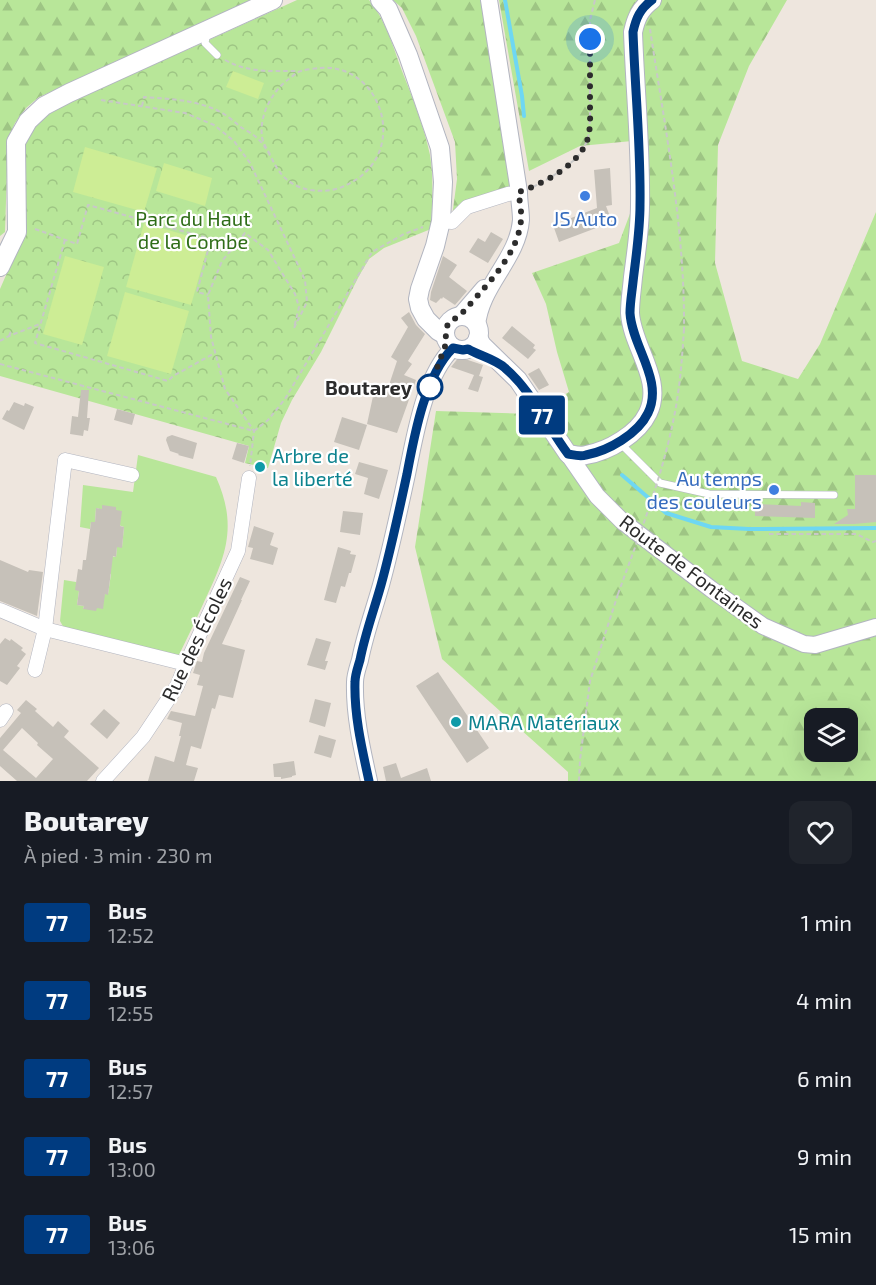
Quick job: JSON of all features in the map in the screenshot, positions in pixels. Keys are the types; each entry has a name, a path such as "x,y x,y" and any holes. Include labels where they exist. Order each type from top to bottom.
{"main road":[{"path":"0,267 17,232 16,142 28,121 44,106 69,93 273,0"},
{"path":"380,0 388,9 408,55 440,148 443,182 441,221 428,268 424,298 426,305 503,366 518,381 568,454 584,456 627,438 639,427 648,413 652,400 653,384 632,327 630,313 640,206 633,32 641,9 652,0"}],"street":[{"path":"369,781 356,717 355,680 381,584 416,428 435,375 460,334 478,316 483,301 515,242 521,220 516,170 489,0"},
{"path":"441,221 452,222 467,207 508,194 519,195"},
{"name":"Route de Fontaines","path":"568,454 597,496 622,521 763,626 804,644 815,645 876,627"},
{"path":"35,670 45,629 65,460 132,475"},
{"name":"Rue des Écoles","path":"103,781 143,737 177,686 238,551 249,478"},
{"path":"0,610 45,629 186,664"}],"lane":[{"path":"208,30 205,44 218,55"},
{"path":"619,442 660,483 709,494 834,495"}],"path":[{"path":"519,195 553,176 576,158 588,140 590,20 595,0"},
{"path":"579,781 590,681 652,498 678,399 682,366 684,297 678,222 650,27"},
{"path":"218,55 245,70 300,71 329,67 348,72 367,85 379,106 384,131 383,145 377,158 364,174 346,186 321,191 298,188 278,171 262,138 263,120 274,93 283,83 300,71"},
{"path":"142,106 144,97 206,105 225,115 257,138 270,154"},
{"path":"101,100 184,113 214,125 234,141 250,164 305,280 307,302 294,328 299,306 295,294 268,250 245,233 222,261 208,295 211,337 225,390 254,431 249,478"},
{"path":"35,230 77,244 88,204 211,239 197,292 208,295"},
{"path":"254,431 268,420 285,399 372,252 404,234 441,221"},
{"path":"65,240 35,343 168,381 215,353"},
{"path":"0,341 40,324"},
{"path":"9,336 12,329"},
{"path":"0,364 254,431"},
{"path":"769,534 856,534 873,542 876,541"}],"green space":[{"path":"0,0 265,0 39,97 26,108 15,123 8,139 5,232 0,236"},
{"name":"Parc du Haut de la Combe","path":"297,0 369,0 380,16 428,144 432,173 431,229 384,248 369,259 321,352 292,400 281,423 268,468 245,463 249,446 0,376 0,289 24,234 23,143 38,119 74,96 189,49"},
{"path":"393,0 488,0 515,186 452,217 457,179 455,142 416,36 402,8"},
{"path":"499,0 787,0 749,66 718,145 715,263 742,361 798,379 820,344 876,212 876,781 568,781 568,772 442,659 415,547 436,411 532,414 569,392 546,304 532,273 619,243 631,211 632,141 580,146 529,171"},
{"path":"233,71 264,83 258,99 226,87"},
{"path":"85,147 157,168 144,212 73,192"},
{"path":"164,163 212,178 205,206 156,191"},
{"path":"144,223 209,242 191,305 126,287"},
{"path":"65,256 104,267 82,345 43,334"},
{"path":"125,292 189,311 171,374 107,356"},
{"path":"138,455 216,477 223,495 228,526 223,555 212,585 178,657 64,628 60,621 64,580 76,582 79,591 77,605 84,606 83,609 97,608 105,594 108,594 111,574 108,573 110,556 116,557 117,547 122,547 124,527 100,509 96,508 95,522 91,522 90,529 80,527 83,485 133,492"}],"building":[{"path":"610,168 612,205 606,206 612,222 559,242 553,225 597,208 594,170"},
{"path":"491,232 503,239 488,263 469,252 478,238 485,242"},
{"path":"443,256 457,265 449,277 467,291 455,305 443,297 436,303 430,300"},
{"path":"409,312 416,325 425,334 408,361 412,364 404,375 416,380 397,433 367,424 375,387 388,392 397,361 391,357 408,327 401,318"},
{"path":"512,326 535,345 533,348 536,350 528,359 502,338"},
{"path":"459,357 483,365 479,376 483,377 478,392 468,389 474,375 451,367"},
{"path":"539,368 549,385 539,390 528,374"},
{"path":"81,390 89,390 87,418 90,418 88,431 84,430 83,436 70,434 72,416 78,417"},
{"path":"14,402 34,407 24,430 2,419"},
{"path":"117,409 135,414 132,425 114,420"},
{"path":"342,417 367,425 359,450 334,442"},
{"path":"172,435 197,443 193,459 170,451 166,440"},
{"path":"237,443 249,446 244,463 232,459"},
{"path":"359,462 388,470 379,499 364,494 368,478 355,474"},
{"path":"855,475 876,475 876,522 834,524 848,515 847,509 855,509"},
{"path":"801,502 815,503 815,518 755,516 755,504 801,506"},
{"path":"102,505 116,507 116,510 122,511 120,526 124,527 122,548 117,547 116,557 113,556 108,595 105,594 103,609 97,608 96,611 83,609 84,606 77,605 79,591 75,590 78,569 82,570 83,560 86,560 91,522 95,522 96,508 102,509"},
{"path":"343,511 363,513 360,535 340,532"},
{"path":"254,526 274,533 270,545 278,548 273,565 250,559 253,548 248,547"},
{"path":"338,547 356,555 351,573 349,573 345,587 341,586 336,603 324,600"},
{"path":"0,560 28,572 29,570 43,572 37,616 0,601"},
{"path":"240,577 250,581 222,644 245,650 233,698 219,695 215,709 212,708 201,749 191,746 186,765 198,768 194,781 148,781 155,756 174,762 182,723 167,719 171,711 195,716 203,686 197,685 200,675 193,673 197,661 202,662 204,653"},
{"path":"5,638 10,641 11,639 23,648 21,650 26,654 17,666 20,668 7,685 0,681 0,644"},
{"path":"316,638 331,642 325,661 328,661 325,670 307,665"},
{"name":"MARA Matériaux","path":"438,672 489,748 467,763 416,686"},
{"path":"315,699 331,703 325,727 309,722"},
{"path":"26,700 53,727 58,721 69,731 64,737 99,768 87,781 17,781 0,766 0,738 21,713 17,710","holes":["22,728 38,743 37,745 53,759 36,778 3,750"]},
{"path":"104,709 120,723 107,739 90,724"},
{"path":"319,735 336,740 331,758 314,753"},
{"path":"294,761 296,775 281,779 281,777 274,777 273,764"},
{"path":"396,763 401,778 427,768 431,781 386,781 383,767"}],"waterway":[{"path":"505,0 524,116"},
{"path":"622,475 666,513 711,527 876,528"}],"bus line":[{"name":"77","path":"369,781 356,717 355,680 381,584 416,428 435,375 445,356 453,348 468,349 503,366 532,399 568,454 584,456 627,438 639,427 648,413 653,384 632,327 630,313 640,206 633,32 641,9 652,0"}],"place":[{"name":"JS Auto","path":"585,196"},
{"name":"Boutarey","path":"430,387"},
{"name":"Arbre de la liberté","path":"260,467"},
{"name":"Au temps des couleurs","path":"774,490"},
{"name":"MARA Matériaux","path":"456,722"}],"route":[{"path":"430,387 447,341 445,331 449,323 459,317 498,272 515,242 521,220 519,192 553,176 576,158 588,140 590,39"}]}
